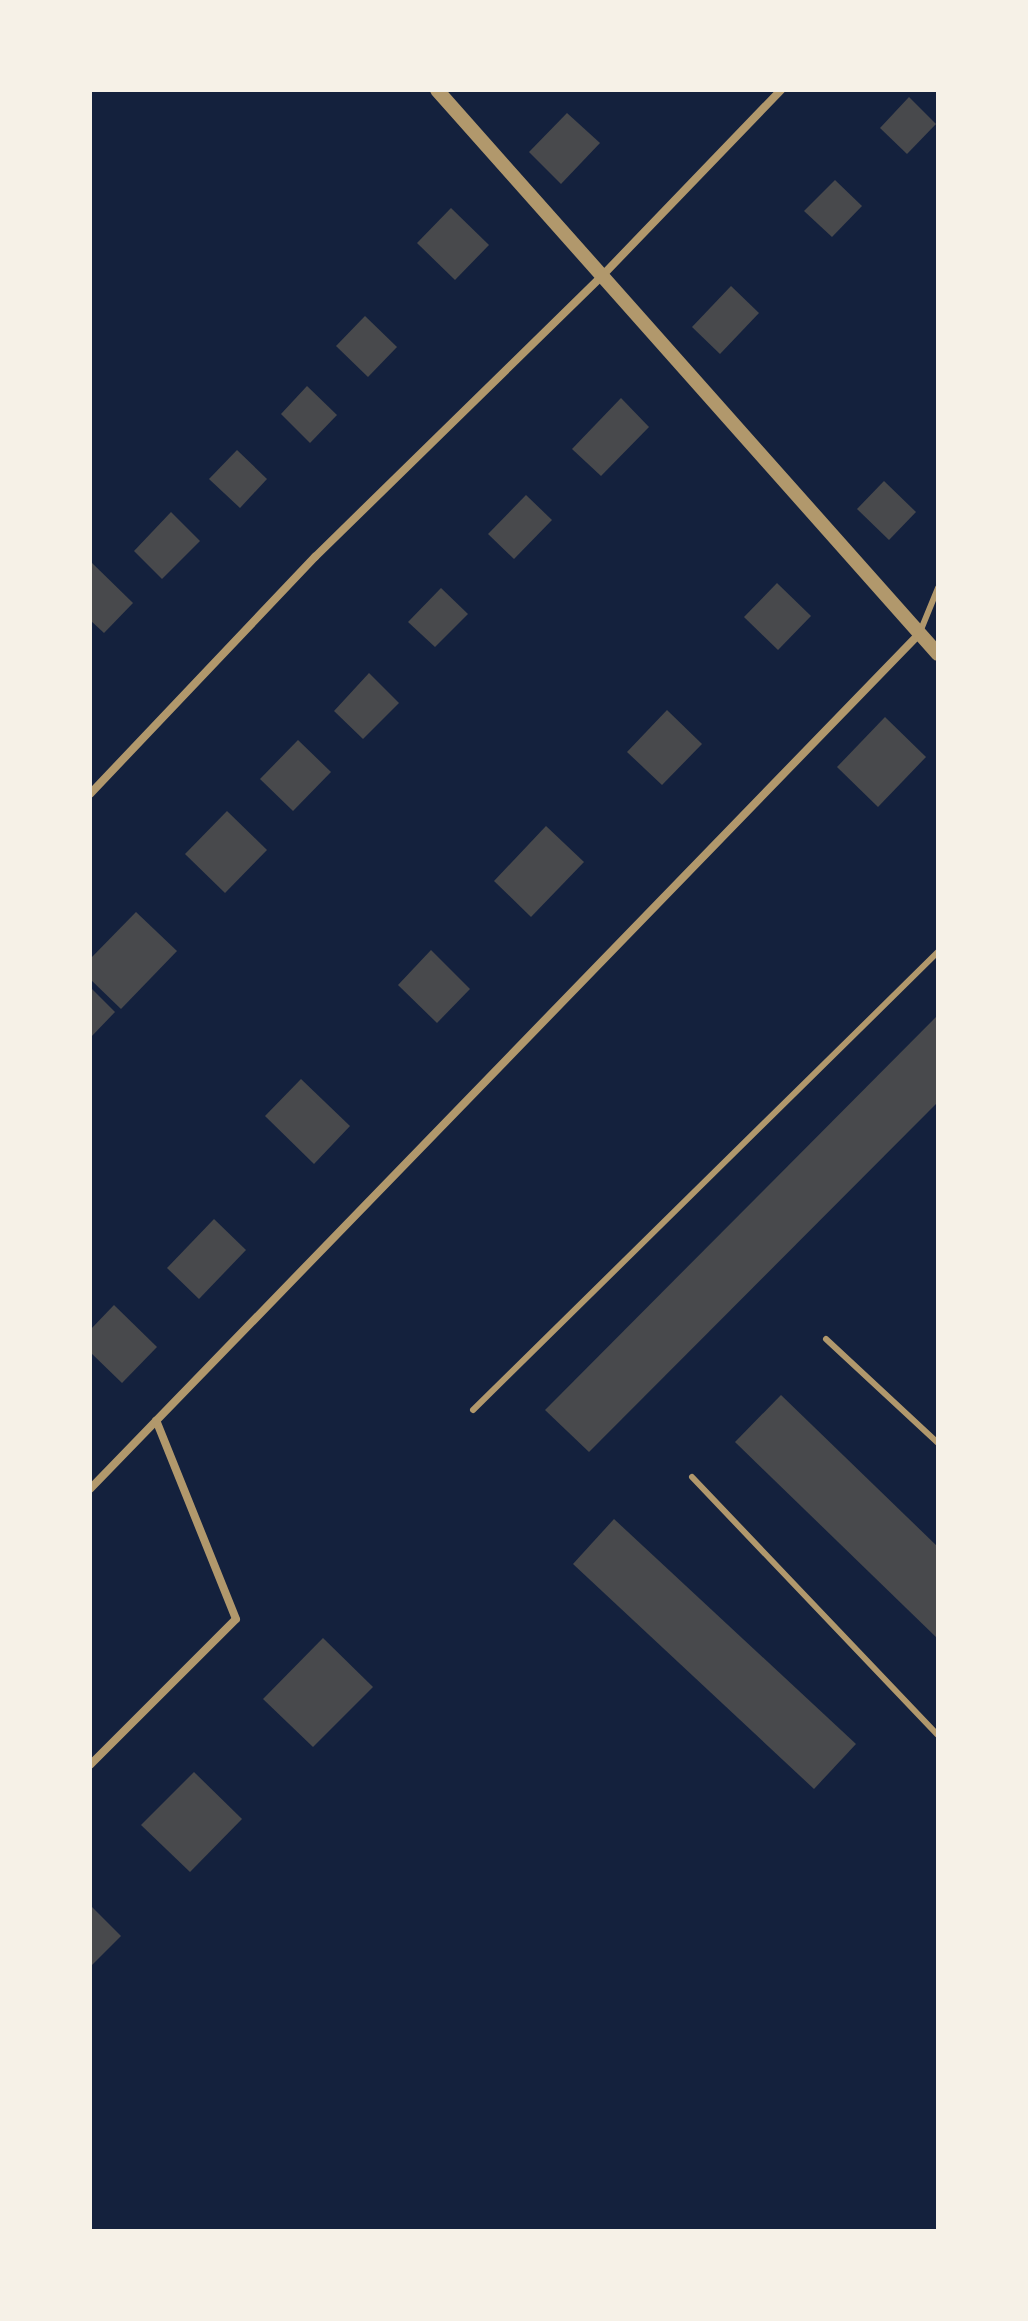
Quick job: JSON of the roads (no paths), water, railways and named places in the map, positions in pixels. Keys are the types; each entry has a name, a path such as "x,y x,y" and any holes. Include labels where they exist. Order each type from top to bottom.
{"street":[{"path":"437,90 938,654"},
{"path":"90,794 315,557 601,277 781,90"},
{"path":"90,1489 920,632"},
{"path":"90,1765 236,1619 156,1420"}],"lane":[{"path":"920,632 938,588"},
{"path":"473,1410 938,952"},
{"path":"826,1339 938,1443"},
{"path":"692,1477 938,1735"}]}
